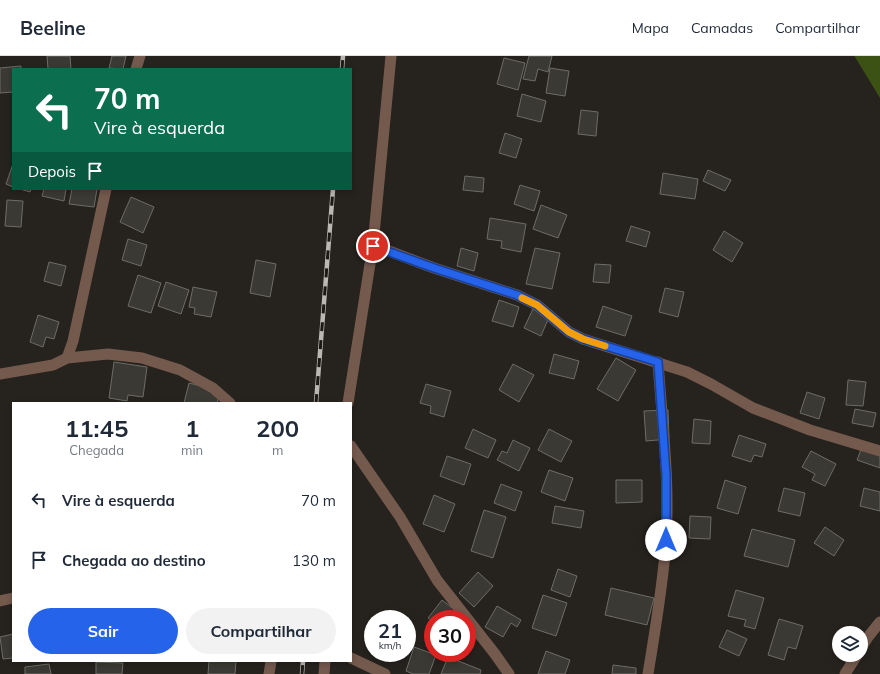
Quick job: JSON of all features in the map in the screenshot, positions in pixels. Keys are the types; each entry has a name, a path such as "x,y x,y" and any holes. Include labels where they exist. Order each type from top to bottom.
{"street":[{"path":"136,68 140,56"},
{"path":"348,402 373,246 391,56"},
{"path":"67,358 73,341 106,190"},
{"path":"373,246 517,295 537,305 569,332 583,339 687,372 753,408 810,430 880,450"},
{"path":"0,374 53,365 67,358 108,354 142,358 180,370 213,388 229,402"},
{"path":"648,674 661,590 666,540 666,475 658,362"},
{"path":"352,447 400,517 437,580 509,674"},
{"path":"0,601 12,598"},
{"path":"868,636 880,622"},
{"path":"352,658 385,674"},
{"path":"269,674 271,662"},
{"path":"324,674 325,662"},
{"path":"846,674 853,662"}],"shaded area":[{"path":"854,56 880,56 880,98 855,57"}],"building":[{"path":"47,56 70,56 71,68 48,68"},
{"path":"112,56 126,56 123,68 109,68"},
{"path":"529,56 552,56 548,72 538,69 535,81 523,79"},
{"path":"504,58 525,63 518,90 497,84"},
{"path":"21,66 21,68 12,68 12,92 0,93 0,68"},
{"path":"550,68 569,71 565,96 546,93"},
{"path":"522,94 546,101 541,122 517,116"},
{"path":"581,110 598,112 596,136 578,134"},
{"path":"505,133 522,139 516,158 499,153"},
{"path":"12,167 12,187 6,184"},
{"path":"708,170 731,180 725,191 703,181"},
{"path":"663,173 698,179 695,199 660,194"},
{"path":"465,176 484,178 483,192 463,190"},
{"path":"520,185 540,191 534,211 514,204"},
{"path":"44,190 66,190 64,201 42,196"},
{"path":"72,190 97,190 94,207 69,204"},
{"path":"131,197 154,207 143,233 120,222"},
{"path":"7,200 23,201 21,227 5,226"},
{"path":"541,205 567,215 558,238 533,229"},
{"path":"490,218 526,224 521,252 501,248 502,241 487,239"},
{"path":"631,226 650,232 646,247 626,241"},
{"path":"724,231 743,243 732,262 713,250"},
{"path":"128,239 147,245 141,266 122,260"},
{"path":"461,248 478,253 474,271 457,266"},
{"path":"535,248 560,253 552,289 526,284"},
{"path":"256,260 276,264 270,297 250,293"},
{"path":"49,262 66,266 61,286 44,281"},
{"path":"595,264 611,265 609,283 593,282"},
{"path":"138,275 161,283 151,313 128,306"},
{"path":"166,282 189,290 181,314 158,306"},
{"path":"193,287 217,292 211,317 194,314 195,308 189,307"},
{"path":"665,288 684,292 678,317 659,312"},
{"path":"499,300 519,307 513,327 492,321"},
{"path":"603,306 632,316 625,336 596,327"},
{"path":"533,309 549,317 541,336 524,328"},
{"path":"38,315 59,322 54,339 46,337 43,347 30,342"},
{"path":"554,354 579,361 574,379 549,373"},
{"path":"616,358 636,370 618,401 597,389"},
{"path":"114,362 147,367 143,397 128,395 127,401 109,398"},
{"path":"513,364 534,375 519,402 499,390"},
{"path":"848,380 866,382 863,406 846,405"},
{"path":"189,383 221,391 217,402 184,402"},
{"path":"426,384 451,391 444,417 430,413 431,406 420,403"},
{"path":"807,392 825,398 819,419 800,413"},
{"path":"855,409 876,413 873,427 852,423"},
{"path":"668,410 669,439 646,441 644,411"},
{"path":"694,419 711,421 710,444 692,443"},
{"path":"473,429 496,440 488,458 465,448"},
{"path":"549,429 572,441 561,462 538,450"},
{"path":"739,435 766,444 762,457 754,455 751,462 732,456"},
{"path":"513,440 530,448 519,471 497,460 502,451 507,453"},
{"path":"862,447 880,453 880,468 857,460"},
{"path":"811,451 836,464 825,486 812,480 815,474 802,467"},
{"path":"447,456 471,464 464,485 440,476"},
{"path":"549,470 573,478 565,501 541,492"},
{"path":"616,480 642,480 642,502 616,503"},
{"path":"725,480 746,487 738,514 717,508"},
{"path":"501,484 522,492 515,511 494,503"},
{"path":"784,488 805,493 800,516 778,511"},
{"path":"864,488 880,492 880,511 860,506"},
{"path":"434,495 455,504 444,532 423,524"},
{"path":"555,506 584,511 581,528 552,523"},
{"path":"484,510 506,517 493,558 471,551"},
{"path":"690,516 711,517 710,539 689,538"},
{"path":"825,527 844,540 834,556 814,543"},
{"path":"752,529 795,540 788,567 744,556"},
{"path":"558,569 577,576 570,597 551,590"},
{"path":"478,572 493,586 474,607 459,593"},
{"path":"611,588 654,598 647,625 605,615"},
{"path":"736,590 764,598 755,629 744,626 746,620 728,616"},
{"path":"543,595 567,603 556,636 532,628"},
{"path":"442,600 455,610 434,610"},
{"path":"497,606 521,620 517,627 511,623 503,637 485,627"},
{"path":"779,619 803,626 796,649 788,647 784,660 768,655"},
{"path":"727,630 747,639 739,656 719,647"},
{"path":"12,634 12,658 3,659 0,637"},
{"path":"416,648 424,651 424,662 433,662 429,674 413,674 406,671 409,662 416,662"},
{"path":"546,651 570,660 565,674 538,674"},
{"path":"96,662 123,663 122,674 96,674"},
{"path":"209,662 236,662 235,674 208,674"},
{"path":"446,662 461,662 481,670 480,674 441,674"},
{"path":"49,664 51,674 25,674 25,667"},
{"path":"613,665 636,668 636,674 612,674"}],"railway":[{"path":"342,68 343,56"},
{"path":"316,402 333,190"},
{"path":"302,674 303,662"}],"slow traffic":[{"path":"522,298 537,305 569,332 583,339 605,346"}],"route":[{"path":"373,246 517,295 537,305 569,332 583,339 658,362 666,475 666,540"}]}
